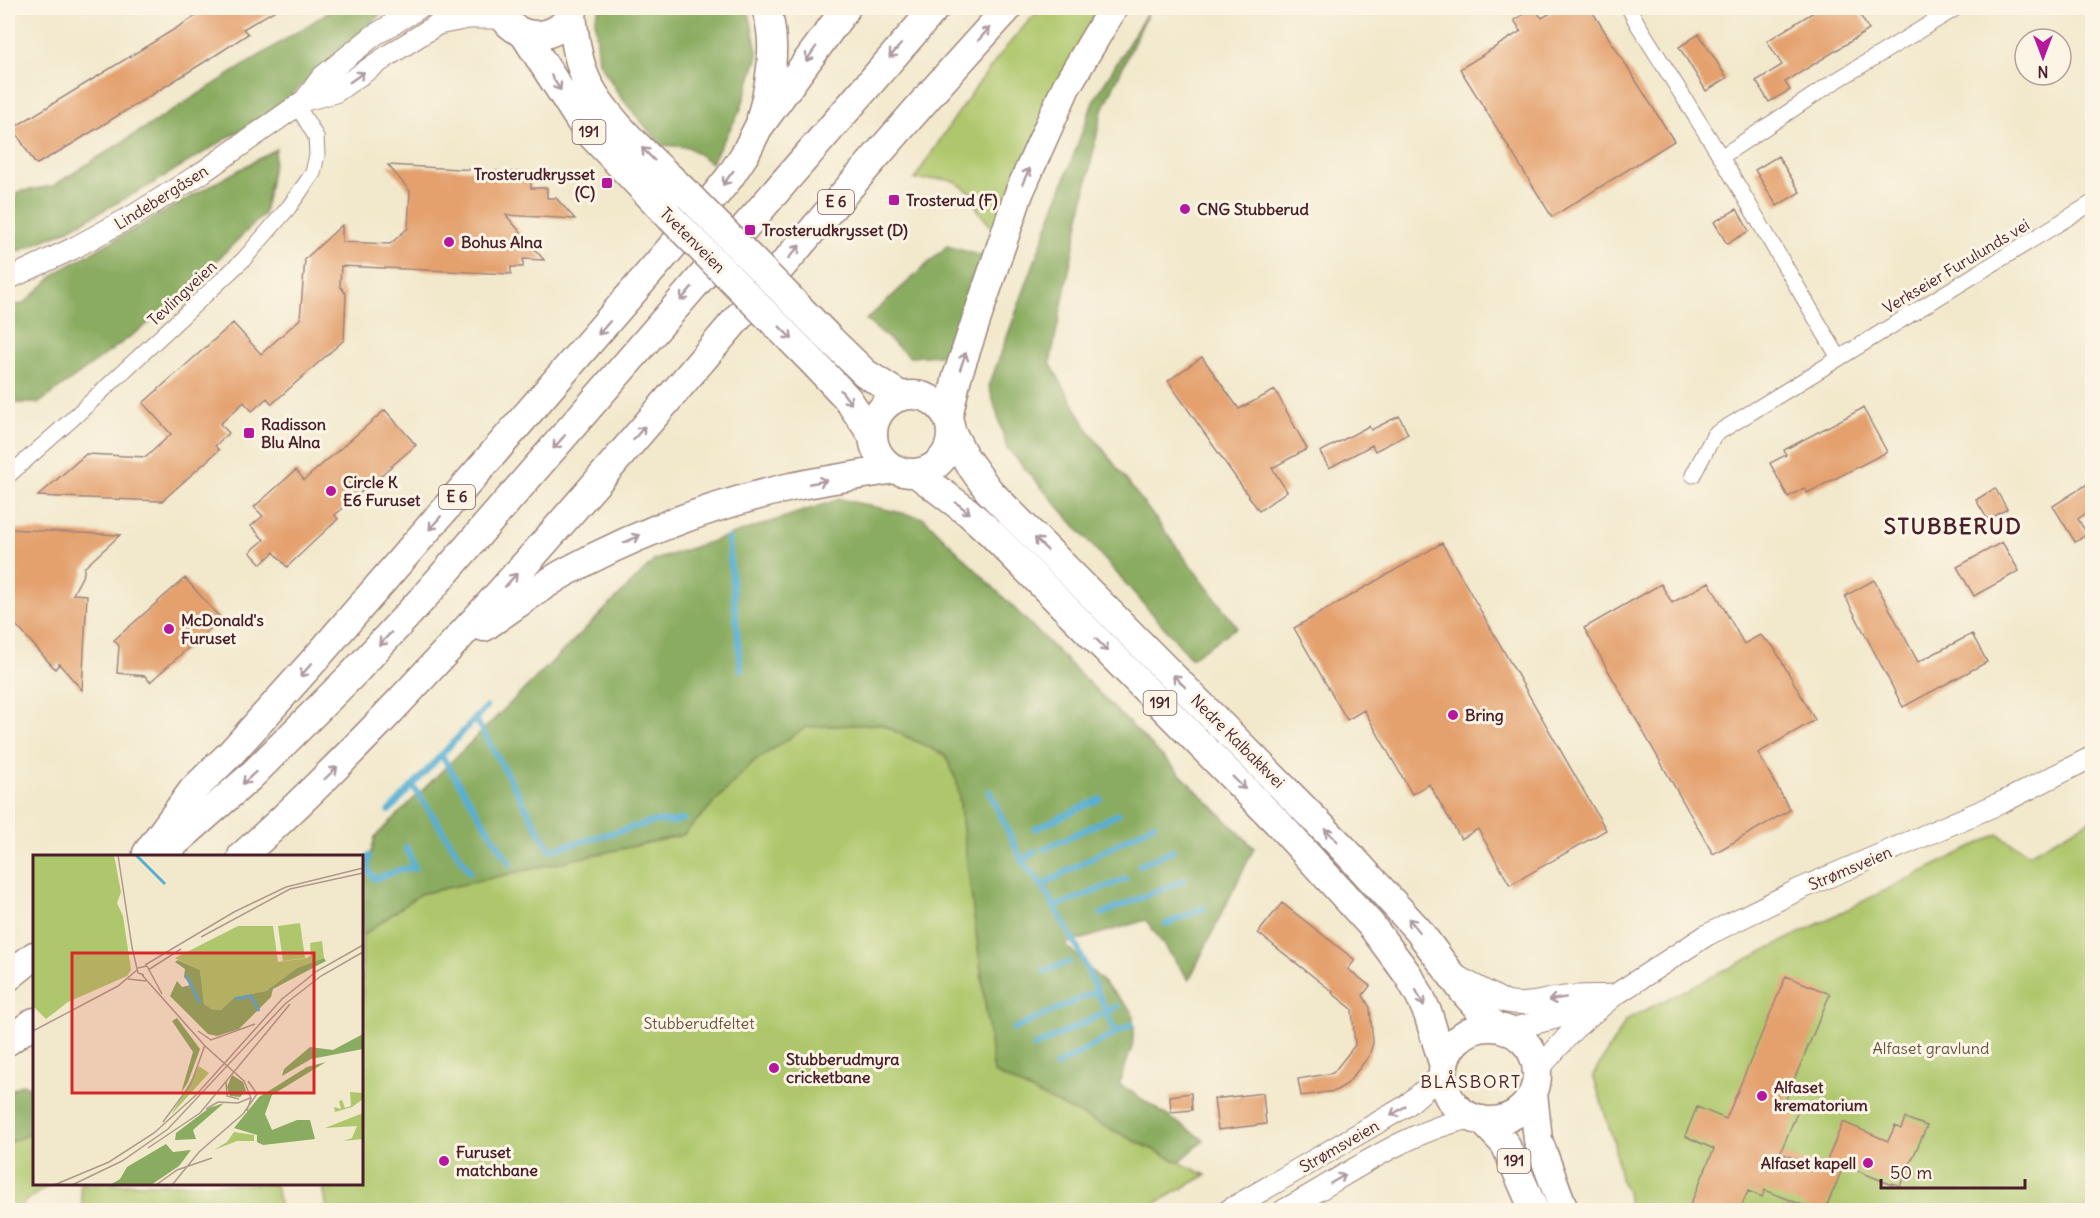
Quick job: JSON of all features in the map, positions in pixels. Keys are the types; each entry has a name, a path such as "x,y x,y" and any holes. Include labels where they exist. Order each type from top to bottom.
{"highway":[{"name":"E 6","path":"145,855 193,790 231,753 318,656 675,244 729,178 758,128 766,102 772,55 771,30 766,8"},
{"name":"E 6","path":"758,128 846,8"},
{"name":"E 6","path":"161,855 250,777 354,673 425,596 935,8"},
{"name":"E 6","path":"243,855 337,767 444,655 620,456 883,148 1008,8"},
{"path":"444,655 531,595 580,565 637,537 683,518 791,487 849,477 927,470 938,464 950,445 950,425 957,377 1019,193 1066,87 1113,8"},
{"name":"Tvetenveien","path":"509,20 543,35 560,28 573,11"},
{"name":"Tvetenveien","path":"573,11 579,58 586,78 597,97 627,134 689,196 822,351 847,398 873,436"},
{"name":"Tvetenveien","path":"509,20 584,127 670,217 822,351 865,373 901,396"},
{"name":"191","path":"901,396 910,394 937,402 950,425"},
{"path":"873,436 877,416 891,400 901,396"},
{"name":"Nedre Kalbakkvei","path":"950,425 963,456 989,491 1343,848 1411,922 1479,1010 1501,1028"},
{"name":"191","path":"873,436 877,452 882,459 905,471"},
{"name":"Nedre Kalbakkvei","path":"905,471 969,513 1251,796 1346,897 1389,948 1408,975 1428,1014 1443,1070"},
{"path":"8,976 33,957"},
{"path":"8,1041 33,1023"},
{"path":"1481,1028 1501,1028 1524,1041 1531,1050 1535,1082 1526,1104 1517,1112 1501,1119 1477,1119 1455,1105 1448,1095 1443,1070 1448,1053 1462,1037 1481,1028"},
{"name":"191","path":"1535,1082 1538,1140 1564,1210"},
{"name":"191","path":"1477,1119 1505,1144 1534,1210"}],"main road":[{"name":"Lindebergåsen","path":"8,279 72,249 136,214 202,172 301,102 322,77 373,36 419,8"},
{"name":"Lindebergåsen","path":"301,102 335,92 438,24 469,18 509,20"},
{"name":"Strømsveien","path":"1535,1082 1574,1029 1615,995 1688,945 1743,916 2005,801 2092,757"},
{"path":"1449,972 1514,1004 1536,1004 1558,998 1615,995"},
{"name":"Strømsveien","path":"1501,1028 1556,1018 1615,995"},
{"name":"Strømsveien","path":"1229,1210 1406,1106 1443,1070"},
{"name":"Strømsveien","path":"1284,1210 1410,1137 1450,1122 1477,1119"}],"street":[{"path":"1629,8 1636,23 1721,157 1839,358"},
{"path":"1721,157 1829,85 1956,8"},
{"name":"Tevlingveien","path":"8,476 244,259 289,207 313,173 317,154 316,137 301,102"},
{"name":"Verkseier Furulunds vei","path":"1693,475 1714,435 2092,203"}],"green space":[{"path":"335,8 390,8 385,10 277,108 150,185 63,232 8,256 8,217 12,214 17,192 53,186"},
{"path":"600,8 748,8 758,56 740,111 711,163 688,147 661,145 620,96 599,62 595,19"},
{"path":"1041,8 1108,8 998,235 979,212 971,193 954,181 914,180 989,69"},
{"path":"1150,8 1101,114 1050,363 1087,428 1237,627 1191,658 1007,448 989,386 1093,102"},
{"path":"276,149 264,214 164,312 39,403 8,403 8,306 23,304 59,271"},
{"path":"947,246 986,257 951,354 910,357 866,320"},
{"path":"840,499 924,518 1254,848 1189,980 1146,920 1065,944 1132,1011 1134,1028 1132,1047 1119,1084 1204,1140 1179,1162 994,1073 957,782 945,755 880,724 806,727 753,762 683,835 420,894 363,935 363,885 375,837 655,560"},
{"name":"Stubberudfeltet","path":"880,724 945,755 957,782 994,1073 1206,1175 1143,1210 327,1210 323,1185 363,1185 363,935 420,894 683,835 753,762 806,727"},
{"name":"Alfaset gravlund","path":"2092,819 2092,1210 1629,1210 1627,1191 1620,1179 1614,1143 1593,1075 1627,1019 1998,834 2029,854"},
{"path":"22,1084 33,1089 33,1132 8,1143 8,1092"},
{"path":"33,1132 33,1185 50,1185 23,1203 23,1210 8,1210 8,1143"},
{"path":"80,1185 276,1185 280,1210 83,1210"}],"building":[{"path":"209,8 279,8 243,29 248,34 219,53 72,144 37,164 34,162 13,128"},
{"path":"1534,8 1542,18 1559,8 1590,8 1674,141 1552,217 1460,69 1521,31 1514,20"},
{"path":"1820,8 1856,8 1869,30 1785,82 1790,90 1769,102 1756,81 1782,65 1767,41"},
{"path":"1699,34 1727,78 1706,91 1679,47"},
{"path":"1778,156 1800,192 1777,206 1755,170"},
{"path":"388,165 531,173 531,188 547,188 547,198 556,198 575,219 506,215 544,260 523,259 523,267 511,267 511,274 341,266 340,286 346,294 344,340 272,404 267,398 252,411 244,402 220,424 229,433 215,446 219,450 162,501 38,496 86,454 146,457 171,434 143,403 233,323 261,354 300,319 305,259 342,225 342,242 390,244 408,228 410,191"},
{"path":"1737,209 1749,231 1727,244 1714,222"},
{"path":"1202,357 1239,409 1275,390 1307,449 1272,468 1287,491 1259,511 1168,381"},
{"path":"1863,408 1887,452 1807,493 1804,488 1788,497 1770,463 1786,455 1784,450"},
{"path":"385,410 416,445 335,515 338,519 287,567 274,552 261,564 250,552 264,540 251,526 263,516 254,507 296,470 304,480"},
{"path":"1399,416 1408,434 1375,451 1372,445 1329,468 1320,452 1369,426 1371,430"},
{"path":"2092,481 2092,509 2078,519 2087,534 2075,542 2053,506"},
{"path":"1995,488 2007,509 1988,520 1976,500"},
{"path":"8,529 120,535 84,568 84,573 73,594 87,595 82,690 59,664 55,669 8,616"},
{"path":"2002,542 2019,571 1974,596 1957,567"},
{"name":"Bring","path":"1442,543 1606,830 1510,885 1478,829 1461,839 1429,784 1412,794 1364,710 1347,720 1294,628"},
{"path":"185,578 221,619 150,682 145,676 117,673 119,646 114,640"},
{"path":"1874,580 1918,662 1972,634 1987,662 1903,707 1845,596"},
{"path":"1709,582 1744,644 1760,635 1773,646 1815,720 1758,753 1790,810 1713,854 1584,628 1661,584 1672,603"},
{"path":"1282,903 1355,960 1348,969 1370,986 1363,995 1370,1008 1373,1043 1369,1056 1347,1084 1335,1091 1301,1096 1298,1079 1333,1073 1355,1045 1352,1009 1258,933"},
{"name":"Alfaset krematorium","path":"1786,976 1830,994 1786,1099 1800,1106 1780,1153 1823,1170 1843,1122 1888,1141 1895,1126 1901,1129 1905,1118 1927,1126 1900,1186 1892,1183 1892,1185 1844,1165 1825,1210 1815,1210 1765,1190 1762,1197 1748,1191 1740,1210 1688,1210 1714,1149 1685,1136 1697,1107 1726,1119"},
{"path":"1191,1093 1192,1110 1171,1112 1170,1096"},
{"path":"1263,1093 1266,1124 1218,1130 1214,1099"}],"waterway":[{"path":"728,538 741,670"},
{"path":"389,811 486,707"},
{"path":"475,718 550,850 656,821 672,822 684,819"},
{"path":"442,756 510,864"},
{"path":"413,786 470,872"},
{"path":"989,791 1022,861 1042,885 1077,947 1116,1033"},
{"path":"1035,829 1100,799"},
{"path":"1044,849 1118,814"},
{"path":"1042,885 1154,824"},
{"path":"369,856 367,867 374,879 402,869 415,868 406,847"},
{"path":"1140,865 1173,850"},
{"path":"1022,861 1035,851"},
{"path":"1054,907 1126,879"},
{"path":"1101,914 1184,880"},
{"path":"1166,924 1204,908"},
{"path":"1044,971 1069,962"},
{"path":"1014,1029 1097,991"},
{"path":"1034,1047 1118,1006"},
{"path":"1055,1066 1132,1024"}],"place":[{"name":"Trosterudkrysset (C)","path":"607,183"},
{"name":"Trosterud (F)","path":"894,200"},
{"name":"CNG Stubberud","path":"1185,209"},
{"name":"Trosterudkrysset (D)","path":"750,230"},
{"name":"Bohus Alna","path":"449,242"},
{"name":"Radisson Blu Alna","path":"249,433"},
{"name":"Circle K E6 Furuset","path":"331,491"},
{"name":"McDonald's Furuset","path":"169,629"},
{"name":"Bring","path":"1453,715"},
{"name":"Stubberudmyra cricketbane","path":"774,1068"},
{"name":"Alfaset krematorium","path":"1762,1096"},
{"name":"Furuset matchbane","path":"444,1161"},
{"name":"Alfaset kapell","path":"1868,1163"}],"district":[{"name":"STUBBERUD","path":"1953,526"},
{"name":"BLÅSBORT","path":"1471,1082"}]}
